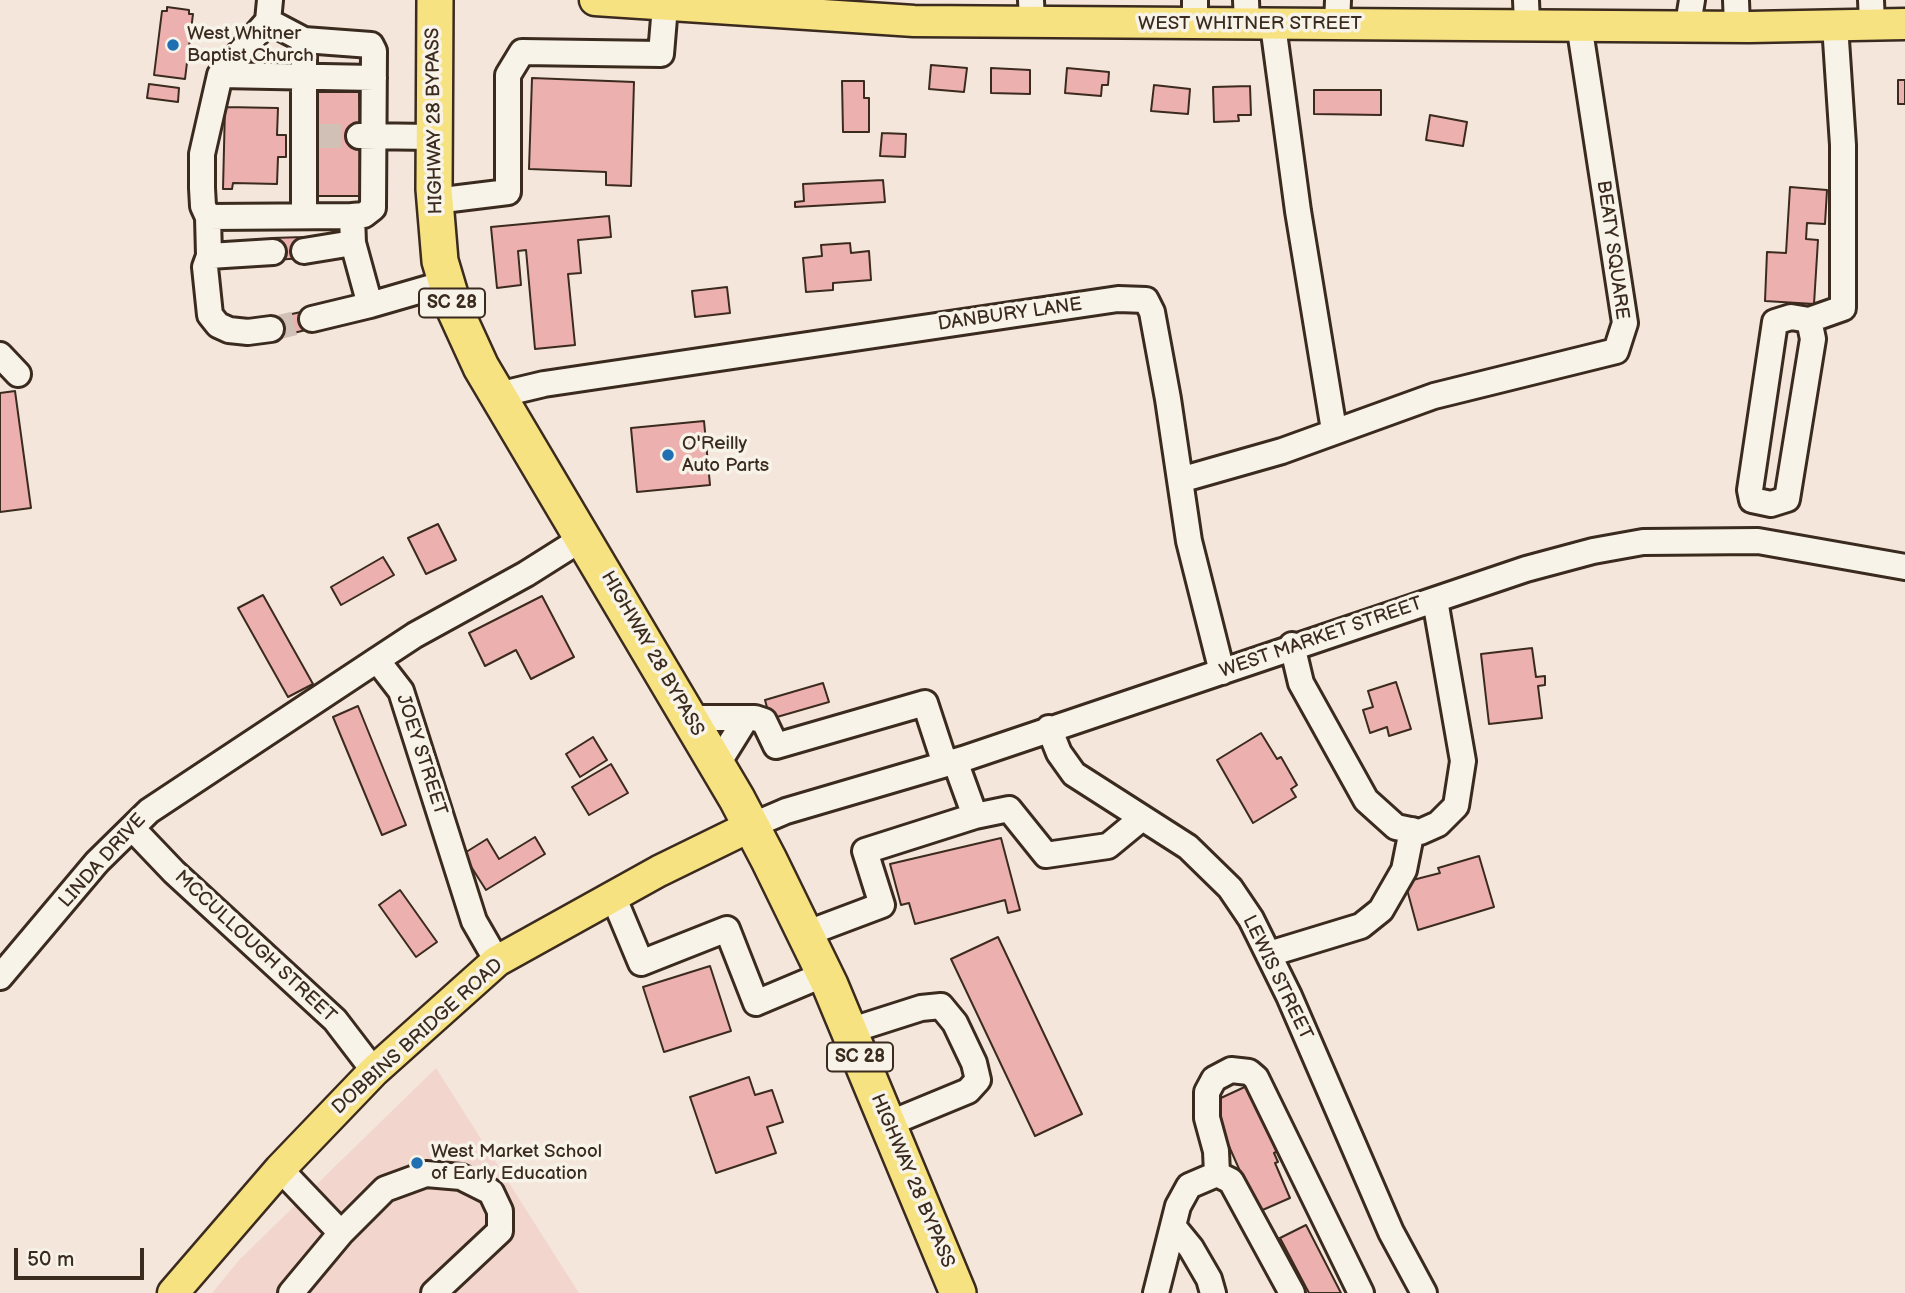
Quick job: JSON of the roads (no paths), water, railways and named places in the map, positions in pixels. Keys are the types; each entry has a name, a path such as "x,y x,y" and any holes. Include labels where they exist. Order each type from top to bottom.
{"highway":[{"name":"HIGHWAY 28 BYPASS","path":"435,0 433,137 437,240 446,284 470,344 751,826 825,974 958,1293"}],"main road":[{"name":"WEST WHITNER STREET","path":"595,0 665,6 727,5 914,21 1032,12 1195,12 1255,17 1337,12 1527,12 1579,24 1690,13 1737,13 1835,25 1871,12 1905,24"},
{"name":"DOBBINS BRIDGE ROAD","path":"173,1293 280,1169 374,1071 496,961 612,897 751,826"}],"street":[{"path":"435,201 508,192 508,75 522,52 661,54 665,6"},
{"path":"208,217 352,216 364,215 373,208 366,136 374,78 374,51 371,45 304,40 269,10 220,75 202,154 203,206 208,217 206,303 218,325 229,330 247,332 271,329"},
{"path":"1255,17 1298,211 1334,430"},
{"name":"BEATY SQUARE","path":"1180,480 1282,451 1434,396 1616,351 1625,323 1579,24"},
{"path":"1809,320 1813,339 1787,499 1771,504 1752,500 1750,489 1775,322 1791,317 1809,320 1843,308 1843,145 1835,25"},
{"path":"304,40 304,77 310,136 304,216"},
{"path":"220,75 374,78"},
{"path":"366,136 433,137"},
{"path":"352,216 353,243 370,305"},
{"path":"304,251 353,243"},
{"path":"209,256 273,253"},
{"path":"312,319 446,284"},
{"name":"DANBURY LANE","path":"498,395 544,384 1118,299 1146,300 1152,312 1189,541 1222,672"},
{"path":"0,355 18,374"},
{"path":"1758,541 1763,502"},
{"path":"377,660 415,635 526,574 583,538"},
{"name":"WEST MARKET STREET","path":"751,826 786,811 950,763 1222,672 1292,645 1526,569 1593,551 1643,542 1758,541 1905,567"},
{"path":"1292,645 1301,683 1366,800 1396,827 1420,832 1438,824 1456,806 1463,761 1435,600"},
{"name":"LINDA DRIVE","path":"0,977 97,862 149,811 377,660"},
{"name":"JOEY STREET","path":"377,660 401,691 474,921 496,961"},
{"path":"689,718 764,721 776,746 925,702 975,816"},
{"path":"717,765 745,720"},
{"name":"LEWIS STREET","path":"1049,728 1059,753 1074,774 1188,847 1230,888 1251,919 1269,954 1391,1232 1424,1293"},
{"path":"805,934 882,905 865,851 975,816 1009,809 1046,855 1108,846 1142,818"},
{"name":"MCCULLOUGH STREET","path":"132,828 174,872 335,1020 374,1071"},
{"path":"1269,954 1361,926 1381,909 1404,870 1412,830"},
{"path":"612,897 641,963 727,929 756,1003 825,974"},
{"path":"849,1031 941,1006 955,1023 974,1063 978,1080 968,1091 888,1124"},
{"path":"1217,1174 1216,1152 1207,1118 1207,1092 1214,1079 1231,1070 1249,1072 1256,1078 1361,1293"},
{"path":"280,1169 341,1233"},
{"path":"291,1293 341,1233 384,1189 426,1174 461,1177 491,1192 500,1211 500,1231 434,1293"},
{"path":"1156,1293 1178,1206 1189,1186 1217,1174 1231,1181 1292,1293"},
{"path":"1173,1226 1191,1248 1209,1279 1213,1293"}],"tunnel":[{"path":"317,136 359,136"},
{"path":"271,329 312,319"}],"place":[{"name":"West Whitner Baptist Church","path":"173,45"},
{"name":"O'Reilly Auto Parts","path":"668,455"},
{"name":"West Market School of Early Education","path":"417,1163"}]}
